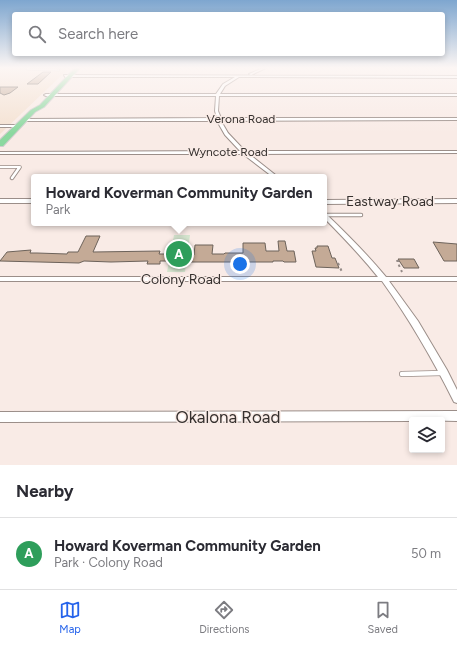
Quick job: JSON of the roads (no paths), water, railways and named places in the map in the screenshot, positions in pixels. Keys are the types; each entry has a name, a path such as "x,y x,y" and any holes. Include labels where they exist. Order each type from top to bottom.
{"main road":[{"path":"0,144 3,139 25,120 35,106 52,90"},
{"path":"32,112 42,106 57,90"}],"street":[{"path":"221,90 218,95 216,108 218,120 227,135 244,152 272,174"},
{"path":"46,95 457,95"},
{"name":"Verona Road","path":"25,120 457,119"},
{"path":"0,126 18,126"},
{"name":"Wyncote Road","path":"0,153 457,152"},
{"path":"0,201 31,201"},
{"name":"Eastway Road","path":"327,202 457,201"},
{"path":"327,218 358,247 385,279 424,335 457,399"},
{"name":"Colony Road","path":"0,279 457,279"},
{"name":"Okalona Road","path":"0,417 457,416"}],"lane":[{"path":"0,167 20,167 12,178"},
{"path":"327,215 361,215"},
{"path":"402,374 444,373"}],"place":[{"name":"Howard Koverman Community Garden","path":"179,254"}]}
